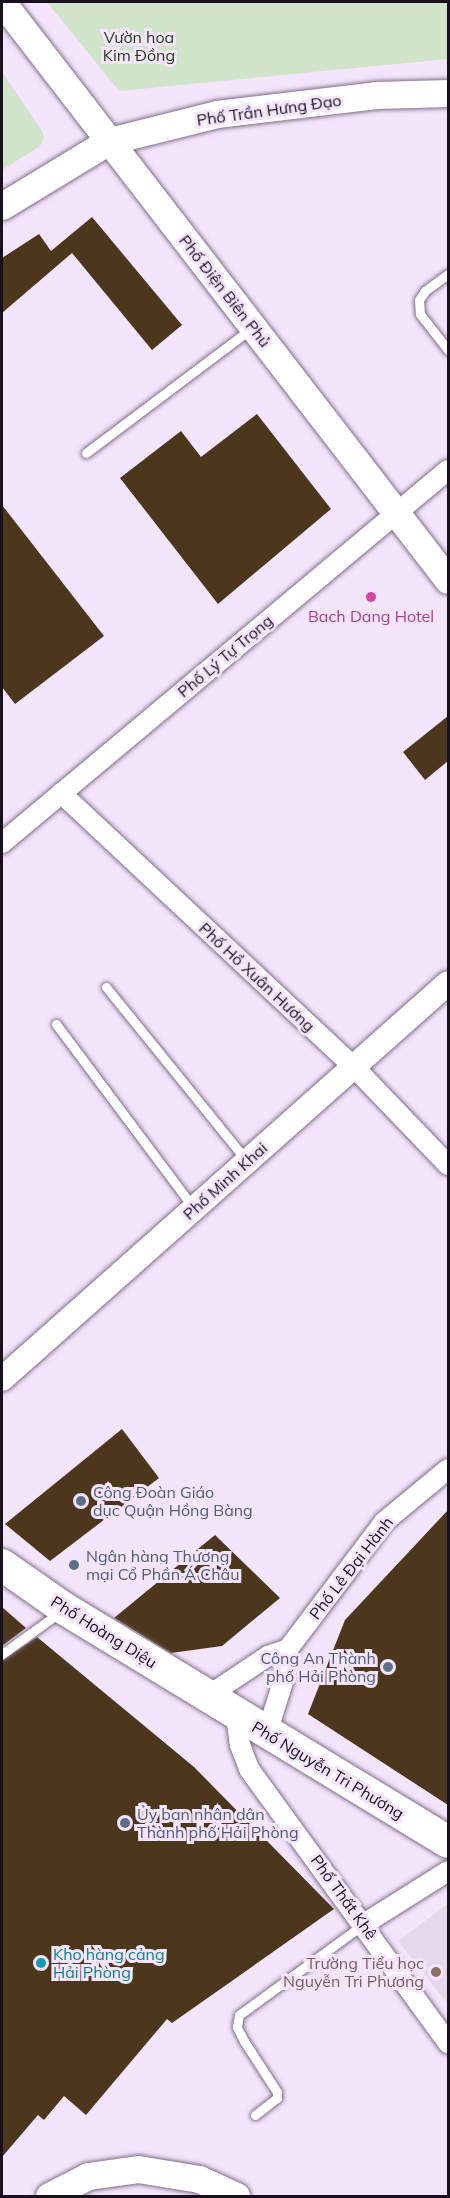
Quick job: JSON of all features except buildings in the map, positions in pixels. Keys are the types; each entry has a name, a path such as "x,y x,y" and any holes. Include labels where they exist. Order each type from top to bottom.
{"main road":[{"name":"Phố Điện Biên Phủ","path":"2,2 398,512 448,580"},
{"name":"Phố Trần Hưng Đạo","path":"2,206 109,141 217,114 376,95 448,93"},
{"name":"Phố Hoàng Diệu","path":"2,1565 65,1609 208,1696"},
{"name":"Phố Nguyễn Tri Phương","path":"208,1696 448,1842"},
{"path":"49,2196 88,2176 138,2169 199,2179 236,2196"},
{"path":"63,2196 90,2181 114,2175 166,2176 227,2196"}],"street":[{"name":"Phố Lý Tự Trọng","path":"2,843 448,470"},
{"name":"Phố Hồ Xuân Hương","path":"61,793 354,1067 448,1165"},
{"name":"Phố Minh Khai","path":"2,1379 448,983"},
{"name":"Phố Lê Đại Hành","path":"208,1696 268,1656 288,1649 384,1522 448,1468"},
{"path":"267,1733 288,1669 288,1649"},
{"name":"Phố Thất Khê","path":"236,1714 240,1745 249,1768 448,2043"},
{"path":"364,1924 448,1871"}],"lane":[{"path":"448,274 424,291 419,300 420,314 448,350"},
{"path":"86,453 254,327"},
{"path":"106,987 248,1161"},
{"path":"56,1024 194,1209"},
{"path":"2,1654 65,1609"},
{"path":"255,2115 277,2098 277,2092 237,2027 239,2015 364,1924"}],"shaded area":[{"name":"Trường Tiểu học Nguyễn Tri Phương","path":"448,1904 448,2004 398,1941"}],"green space":[{"name":"Vườn hoa Kim Đồng","path":"47,2 448,2 448,59 119,91"},
{"path":"2,72 42,131 44,138 40,146 2,170"}],"place":[{"name":"Bach Dang Hotel","path":"371,597"},
{"name":"Công Đoàn Giáo dục Quận Hồng Bàng","path":"81,1501"},
{"name":"Ngân hàng Thương mại Cổ Phần Á Châu","path":"74,1565"},
{"name":"Công An Thành phố Hải Phòng","path":"388,1667"},
{"name":"Ủy ban nhân dân Thành phố Hải Phòng","path":"125,1823"},
{"name":"Kho hàng cảng Hải Phòng","path":"41,1963"},
{"name":"Trường Tiểu học Nguyễn Tri Phương","path":"436,1972"}]}
